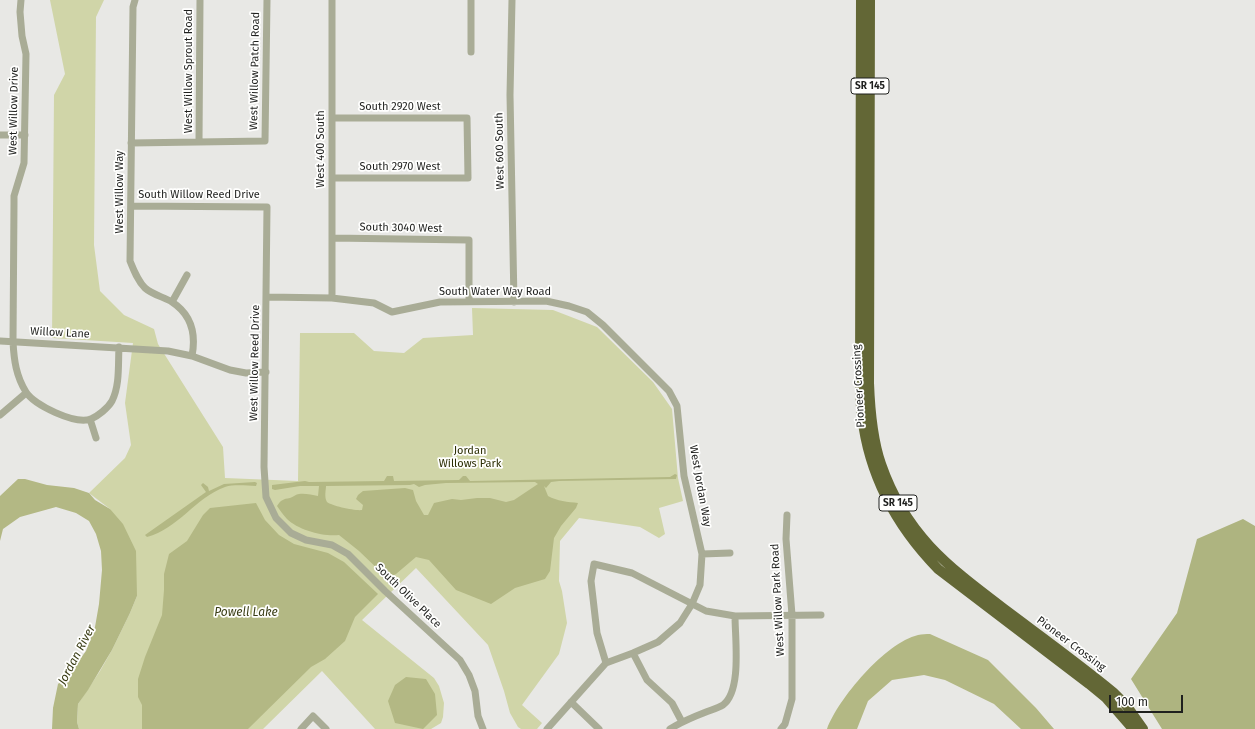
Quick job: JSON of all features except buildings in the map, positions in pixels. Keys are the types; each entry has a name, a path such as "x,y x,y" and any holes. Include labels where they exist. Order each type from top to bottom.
{"highway":[{"name":"Pioneer Crossing","path":"861,0 861,409 872,465 881,488 897,518 922,552 938,568 1106,698 1133,729"},
{"name":"Pioneer Crossing","path":"870,0 869,383 870,414 874,438 883,470 899,504 917,532 929,546 960,575 1113,692 1126,705 1143,729"}],"street":[{"name":"West Willow Drive","path":"22,0 20,12 22,36 26,54 25,135 24,163 14,196 13,342 14,360 18,376 26,393"},
{"name":"West Willow Way","path":"134,0 130,262 135,274 146,288 172,302 184,312 190,323 194,342 192,356"},
{"name":"West Willow Sprout Road","path":"199,142 200,0"},
{"name":"West Willow Patch Road","path":"199,142 265,141 267,0"},
{"name":"West 400 South","path":"332,0 332,298"},
{"path":"472,0 472,52"},
{"name":"West 600 South","path":"512,0 510,95 514,302"},
{"name":"South 2920 West","path":"332,118 467,118 468,178"},
{"path":"0,135 25,135"},
{"path":"131,143 199,142"},
{"name":"South 2970 West","path":"332,178 468,178"},
{"name":"South Willow Reed Drive","path":"131,206 268,207"},
{"name":"West Willow Reed Drive","path":"268,207 264,467 266,497 276,518"},
{"name":"South 3040 West","path":"332,238 469,240 469,301"},
{"path":"172,302 187,275"},
{"name":"South Water Way Road","path":"267,297 332,298 374,303 392,312 440,302 469,301 546,301 569,306 587,312 603,325 669,391"},
{"name":"Willow Lane","path":"0,341 168,351 192,356 230,370 266,372"},
{"path":"0,415 26,393 47,409 71,418 90,419 111,402 118,383 119,347"},
{"name":"West Jordan Way","path":"669,391 677,406 684,476 702,554 700,586 692,604"},
{"path":"90,419 96,438"},
{"name":"West Willow Park Road","path":"781,729 785,724 792,699 792,615 786,539 787,515"},
{"name":"South Olive Place","path":"276,518 291,532 306,540 332,545 348,554 460,660 469,675 475,691 481,728"},
{"path":"702,554 730,553"},
{"path":"606,663 597,633 591,581 594,564 632,573 706,611 735,616 822,615"},
{"path":"547,729 606,663 658,642 680,623 692,604"},
{"path":"670,729 682,722 722,705 732,694 734,685 735,616"},
{"path":"633,653 647,680 672,703 682,722"},
{"path":"571,702 599,729"},
{"path":"301,729 313,716 326,729"}],"green space":[{"name":"Jordan Willows Park","path":"50,0 104,0 96,17 94,245 100,291 124,315 154,329 158,344 223,447 225,478 298,481 300,333 354,333 374,351 404,353 423,338 473,335 472,308 553,310 597,327 653,382 672,409 678,478 683,501 659,508 665,534 659,538 640,527 579,518 560,541 559,581 567,623 559,654 522,705 542,723 537,729 521,729 518,727 510,713 488,645 416,568 362,620 434,678 439,686 444,703 441,723 431,729 375,729 322,671 263,729 79,729 77,722 78,704 112,650 137,596 110,509 89,493 125,458 131,445 125,403 133,343 52,338 54,95 65,74"}],"shaded area":[{"path":"1243,519 1255,526 1255,729 1162,729 1131,679 1177,613 1197,539"}],"water":[{"path":"675,474 677,475 676,479 559,481 551,482 546,488 544,486 548,496 551,498 566,502 578,503 554,538 550,571 545,579 515,588 491,604 456,590 429,560 416,557 396,574 390,577 383,574 359,551 339,535 319,534 304,529 287,519 277,506 282,500 298,494 318,496 319,486 300,486 275,490 272,489 272,485 305,481 384,481 387,476 393,476 394,481 459,480 463,476 466,476 470,481 670,477","holes":["535,482 538,484 514,500 506,502 490,498 477,498 461,500 452,499 434,503 428,515 424,515 416,501 413,490 405,488 363,491 356,499 363,505 362,510 349,509 334,505 327,502 325,496 326,486 414,484 419,487 446,483"]},
{"path":"18,479 25,479 47,485 74,488 89,493 95,500 110,509 123,524 136,551 137,596 112,650 78,704 77,722 79,729 52,729 53,708 58,684 71,671 86,651 95,627 102,570 101,551 96,534 89,521 76,513 56,507 20,517 3,529 0,541 0,496"},
{"path":"203,483 208,487 209,491 224,484 257,483 256,486 229,486 214,492 168,527 147,537 145,535 206,492 201,485"},
{"name":"Powell Lake","path":"256,503 265,520 279,535 294,544 328,553 344,562 378,594 355,617 345,641 325,659 311,667 248,729 142,729 142,705 138,697 138,679 162,615 164,574 169,554 187,541 203,515 210,508"},
{"path":"922,634 930,634 988,660 1036,708 1054,729 1021,729 994,704 945,680 924,675 892,680 868,701 857,729 827,729 841,703 852,688 878,660 905,640"},
{"path":"406,677 426,679 435,694 437,715 423,729 395,723 388,701 395,685"}],"water label":[{"name":"Jordan River","path":"77,655"}]}
